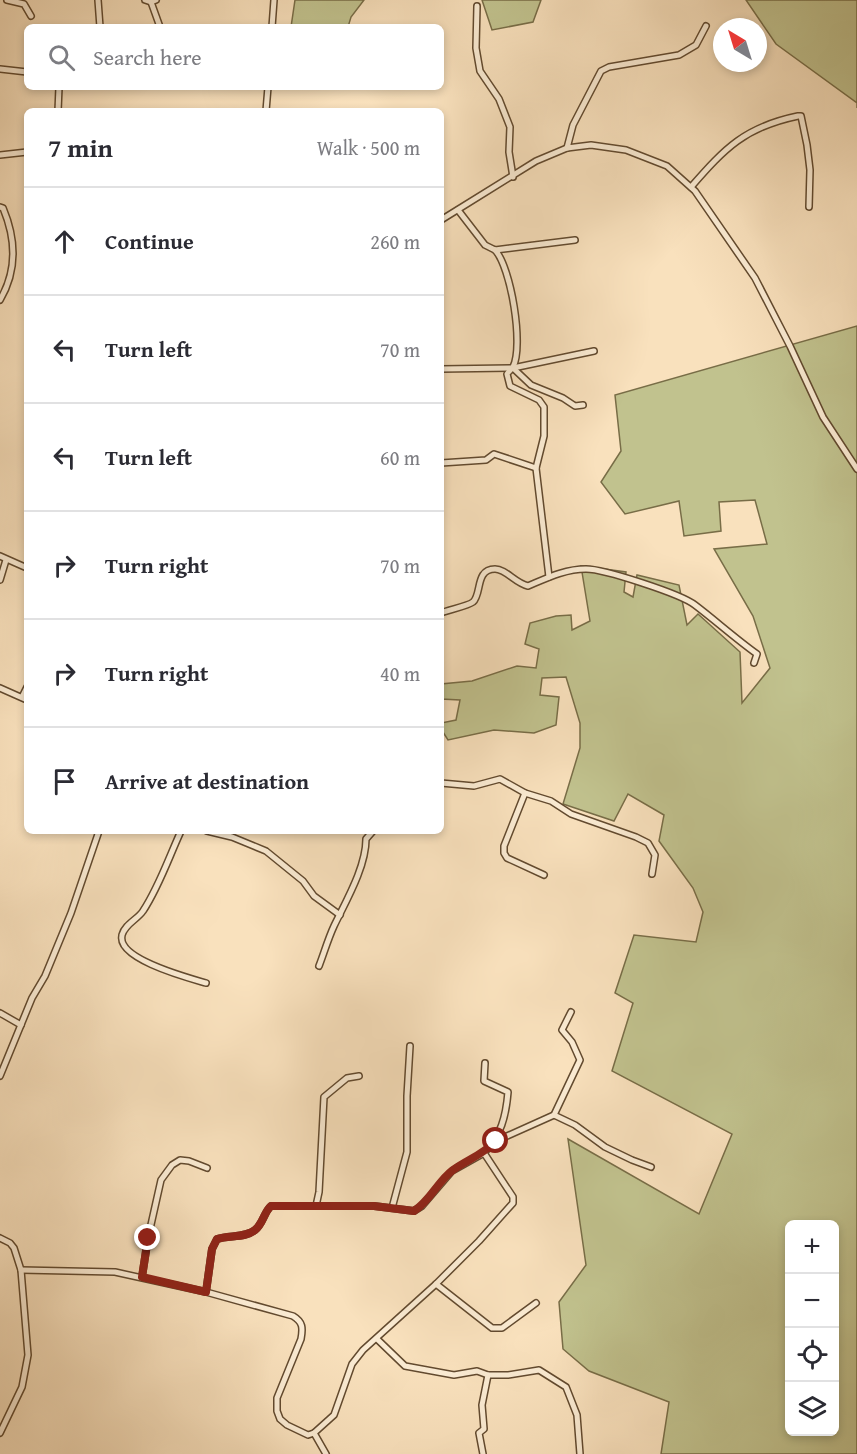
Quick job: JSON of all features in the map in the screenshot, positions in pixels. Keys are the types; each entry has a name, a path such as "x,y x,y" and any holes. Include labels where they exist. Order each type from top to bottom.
{"street":[{"path":"7,0 24,4 31,16"},
{"path":"98,0 100,24"},
{"path":"272,24 274,0"},
{"path":"151,1 159,24"},
{"path":"477,6 476,48 480,71 499,99 510,127 509,152 513,177"},
{"path":"567,148 573,125 601,71 609,66 679,55 696,45 706,26"},
{"path":"0,69 24,72"},
{"path":"58,108 59,90"},
{"path":"266,108 268,90"},
{"path":"692,187 716,159 739,139 757,128 798,116 801,117 807,145 809,207"},
{"path":"444,218 536,161 567,148 591,146 626,150 667,166 692,187 729,237 755,278 823,417 857,469"},
{"path":"0,155 24,152"},
{"path":"0,207 3,208 6,216 14,252 12,270 0,300"},
{"path":"458,210 485,245 495,250 503,262 510,285 518,339 513,368 507,374 510,386 539,400 544,406 544,436 536,468 549,577"},
{"path":"495,250 575,240"},
{"path":"444,369 513,368 594,351"},
{"path":"513,368 531,385 563,398 575,406 583,405"},
{"path":"444,463 486,460 494,454 536,468"},
{"path":"0,556 24,567"},
{"path":"0,580 6,560"},
{"path":"444,612 471,604 483,575 496,568 506,572 514,581 528,586 564,572 588,568 641,582 693,603 757,654 754,663"},
{"path":"0,688 24,699"},
{"path":"444,783 474,786 500,779 525,793 550,801 571,814 648,843 655,855 652,874"},
{"path":"525,793 504,846 504,853 507,858 544,875"},
{"path":"0,1076 71,913 98,834"},
{"path":"180,834 142,913 126,927 122,936 123,944 134,955 156,966 206,984"},
{"path":"220,834 266,851 303,881 314,896 340,915"},
{"path":"319,966 340,915 351,895 366,853 366,839 370,834"},
{"path":"206,1292 212,1249 217,1239 250,1233 258,1228 271,1206 392,1208 414,1211 422,1206 452,1171 484,1153 496,1141 554,1115 580,1060 572,1042 562,1030 571,1012"},
{"path":"0,1013 21,1024"},
{"path":"392,1208 407,1152 410,1046"},
{"path":"486,1063 484,1081 508,1092 505,1119 496,1141"},
{"path":"316,1206 319,1192 324,1097 347,1078 359,1076"},
{"path":"554,1115 575,1125 605,1147 651,1167"},
{"path":"21,1270 115,1272 206,1292 293,1316 299,1320 303,1328 301,1339 277,1398 277,1411 280,1419 299,1432 308,1435 314,1433 334,1415 352,1364 363,1350 436,1284 513,1203 513,1197 484,1153"},
{"path":"142,1277 161,1180 172,1165 180,1160 207,1168"},
{"path":"0,1238 14,1248 21,1270 28,1355 22,1387 0,1433"},
{"path":"436,1284 492,1328 502,1328 536,1303"},
{"path":"376,1339 405,1366 454,1375 477,1371 488,1375 508,1375 539,1370 566,1388 577,1415 580,1454"},
{"path":"483,1454 479,1433 484,1429 482,1405 488,1375"},
{"path":"314,1433 326,1454"}],"green space":[{"path":"295,0 364,0 351,17 349,24 291,24"},
{"path":"482,0 541,0 533,22 492,30"},
{"path":"746,0 857,0 857,103 776,44 767,31 767,18 758,18"},
{"path":"857,326 857,1454 661,1454 669,1402 589,1371 563,1349 559,1302 586,1265 568,1139 699,1214 732,1134 612,1071 633,1003 615,993 634,935 696,942 703,912 693,888 659,841 664,815 628,794 614,821 563,804 580,748 580,723 566,677 542,678 540,695 559,697 556,725 534,733 494,730 448,740 444,734 444,722 456,720 460,700 444,699 444,684 472,681 517,666 536,668 539,649 525,644 530,623 556,616 571,615 572,630 590,621 581,566 626,572 624,592 633,597 637,575 679,585 687,625 698,614 740,652 742,703 770,668 753,616 714,549 767,544 755,500 719,502 721,531 684,536 679,501 625,514 601,482 621,451 615,395"}],"route":[{"path":"148,1238 142,1277 206,1292 212,1249 217,1239 250,1233 258,1228 271,1206 374,1206 407,1212 414,1211 422,1206 452,1171 484,1153 496,1141"}]}
